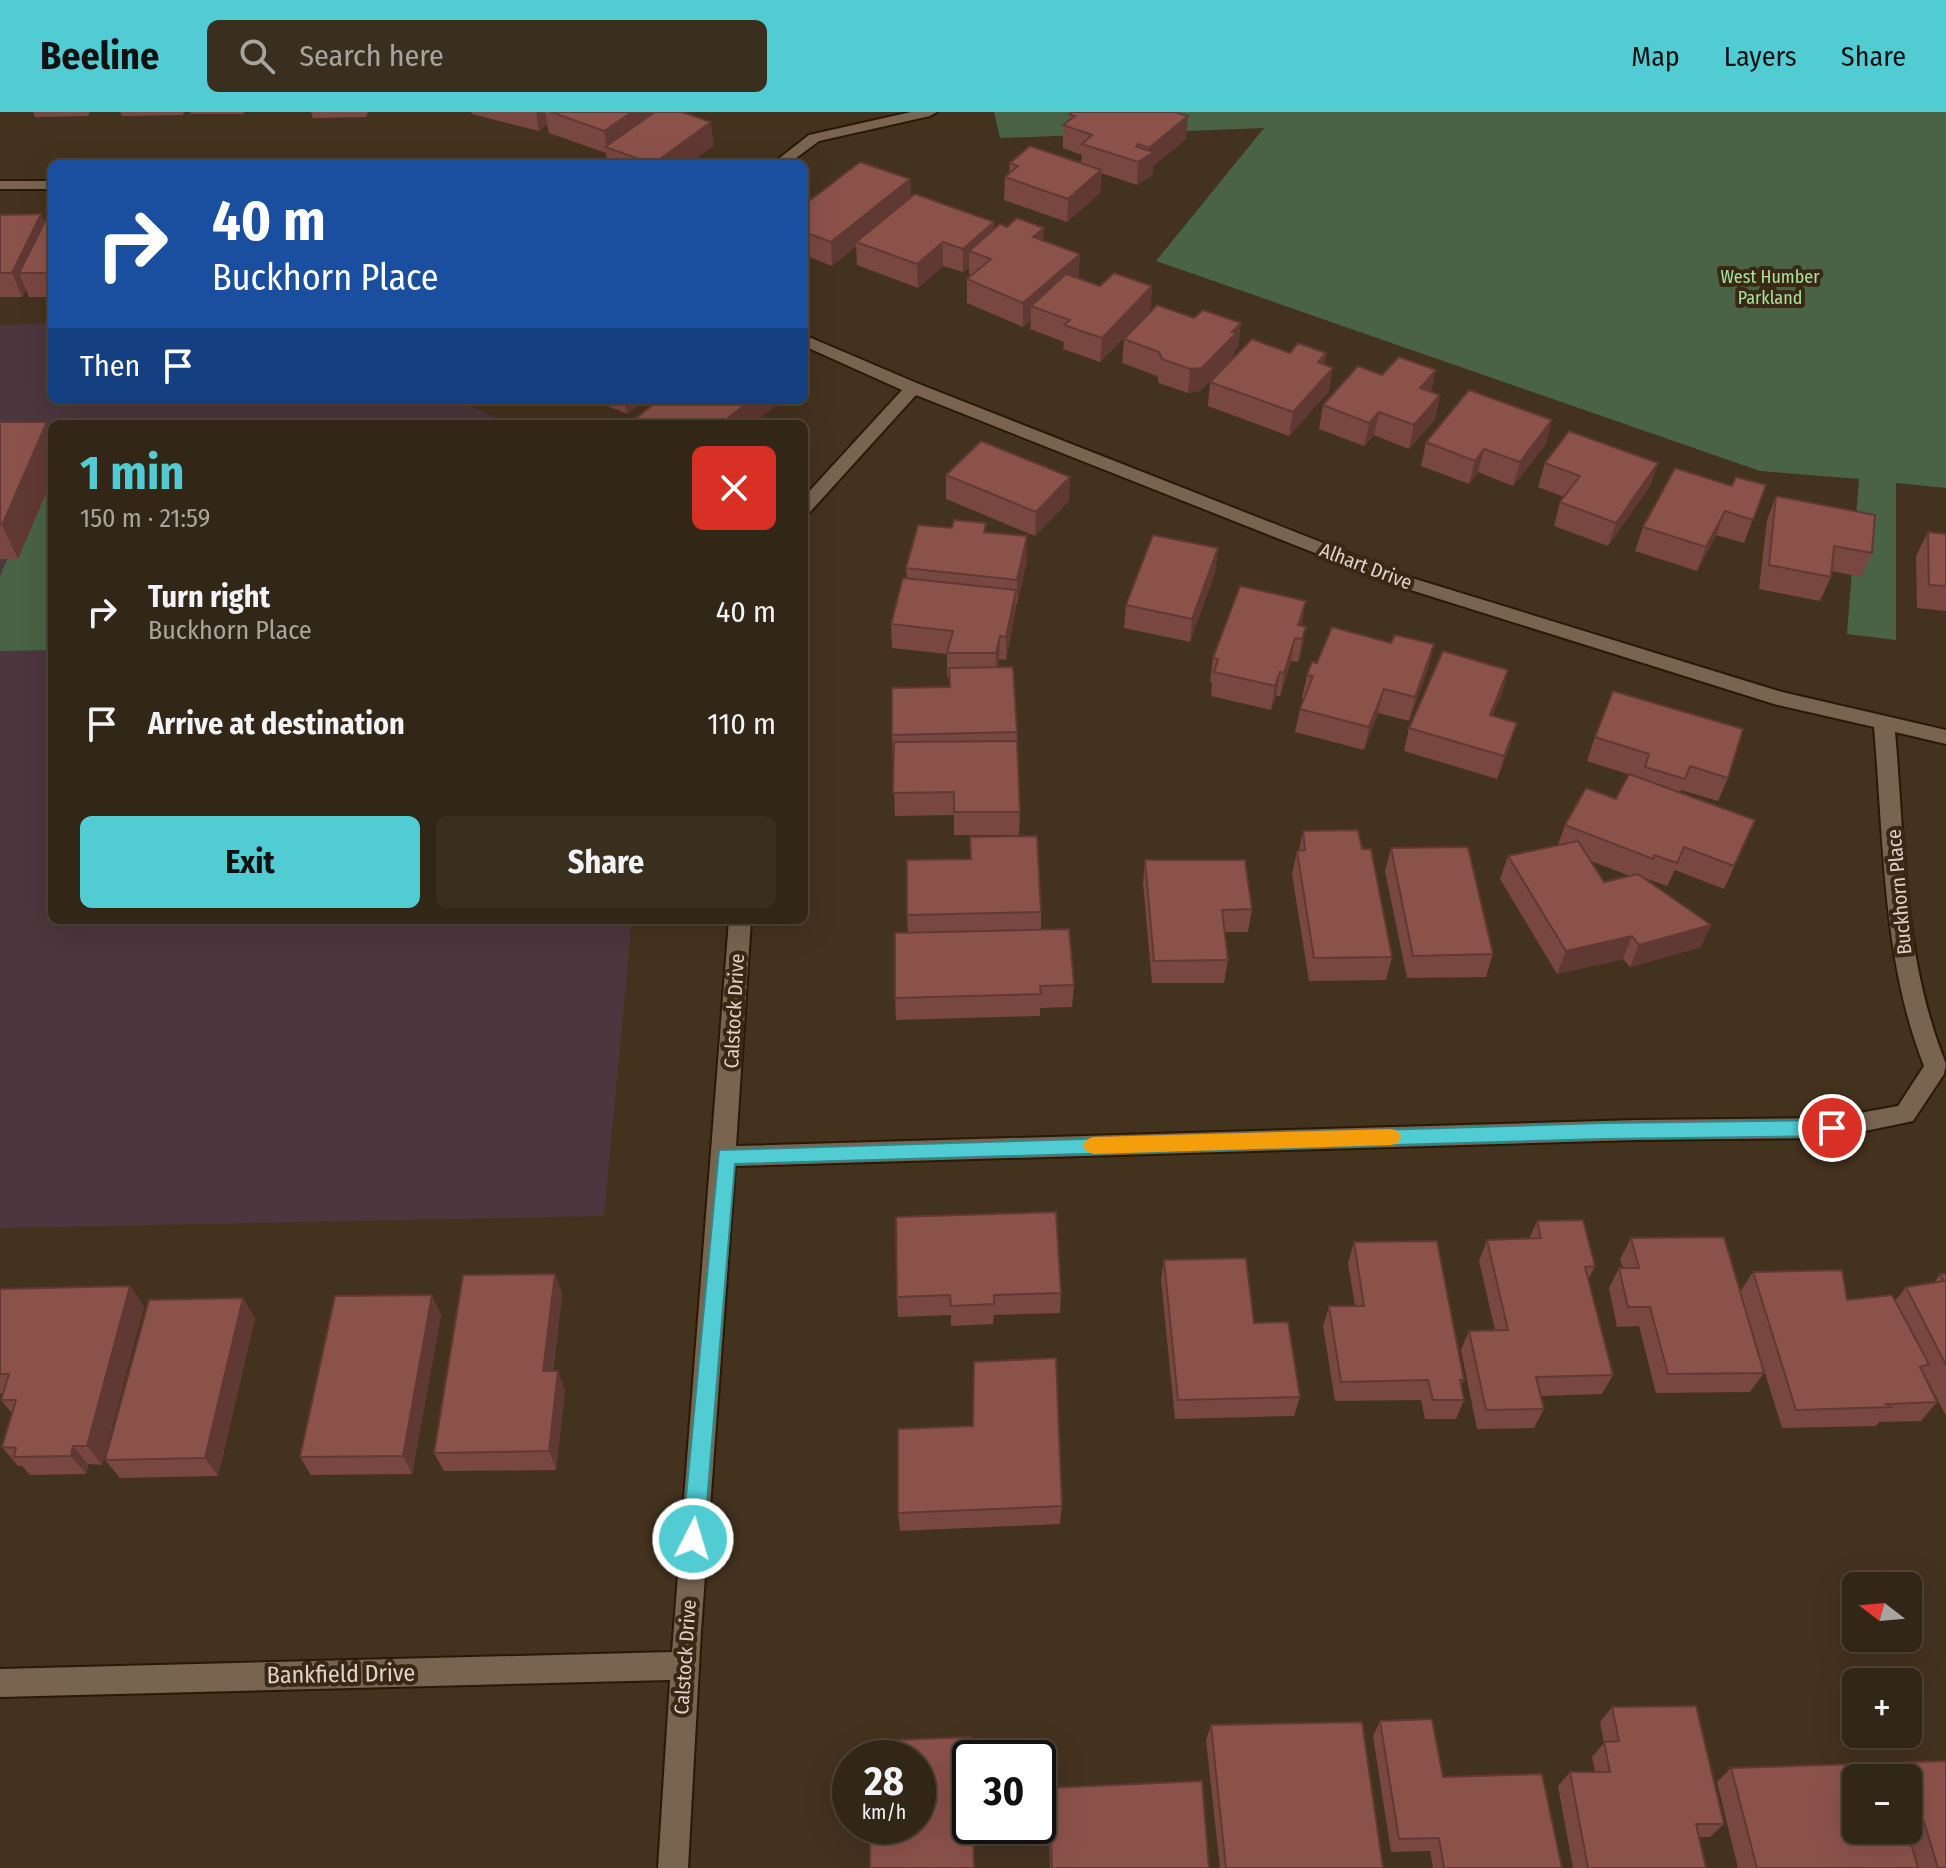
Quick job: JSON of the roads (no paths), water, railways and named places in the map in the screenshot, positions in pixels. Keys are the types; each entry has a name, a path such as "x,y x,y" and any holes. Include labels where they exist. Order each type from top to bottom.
{"street":[{"path":"784,160 814,138 930,112"},
{"path":"0,185 48,185"},
{"name":"Alhart Drive","path":"808,342 913,388 1405,582 1656,662 1884,724 1946,737"},
{"path":"808,504 913,388"},
{"name":"Buckhorn Place","path":"726,1156 1604,1131 1832,1128 1905,1114 1936,1067 1925,1043 1907,974 1898,918 1899,891 1884,724"},
{"name":"Calstock Drive","path":"673,1868 683,1666 726,1156 740,924"},
{"name":"Bankfield Drive","path":"0,1683 683,1666"}],"park label":[{"name":"West Humber Parkland","path":"1770,287"}]}
